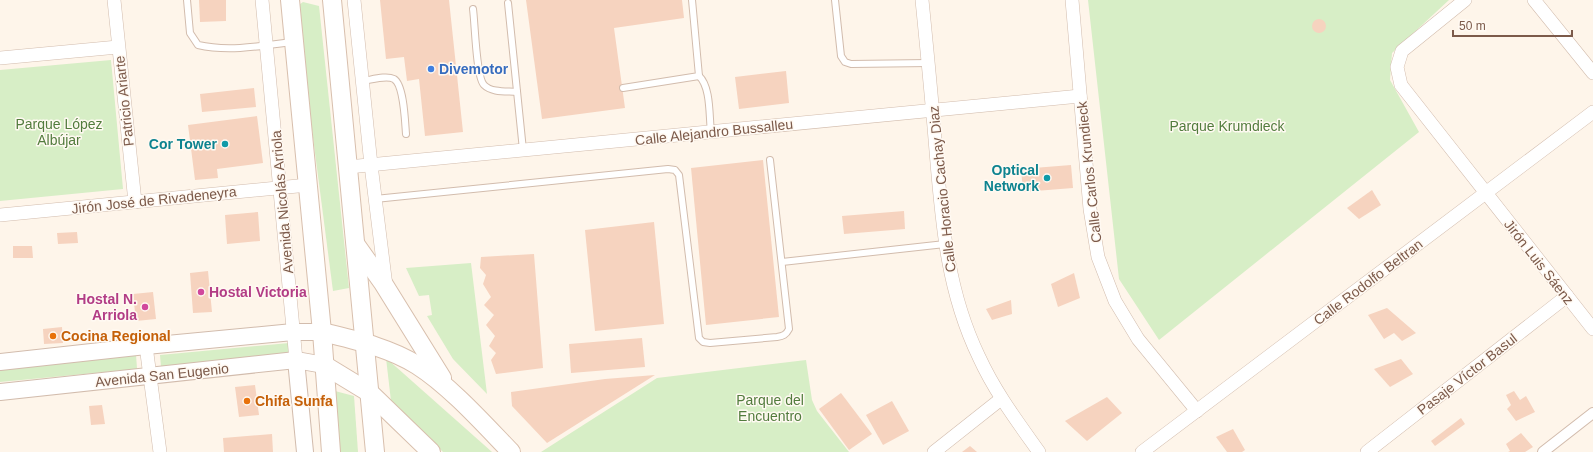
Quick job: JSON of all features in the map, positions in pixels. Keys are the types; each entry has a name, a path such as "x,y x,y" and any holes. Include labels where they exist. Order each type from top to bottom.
{"main road":[{"name":"Avenida Nicolás Arriola","path":"290,0 322,332 331,452"},
{"path":"332,0 375,452"},
{"path":"356,244 387,290 451,393"},
{"path":"322,332 365,343 388,351 416,364 451,393 511,452"},
{"path":"324,365 370,393 431,452"}],"street":[{"name":"Patricio Ariarte","path":"114,0 135,202"},
{"name":"Avenida Nicolás Arriola","path":"262,0 305,452"},
{"path":"354,0 371,165 387,290"},
{"name":"Calle Horacio Cachay Diaz","path":"922,0 945,244 956,297 969,334 984,368 1001,399 1038,452"},
{"name":"Calle Carlos Krundieck","path":"1072,0 1090,208 1098,257 1115,301 1138,339 1196,411"},
{"name":"Jirón Luis Sáenz","path":"1465,0 1402,51 1397,67 1401,85 1593,330"},
{"path":"1534,0 1593,73"},
{"path":"0,58 118,47"},
{"name":"Calle Alejandro Bussalleu","path":"348,167 1080,96"},
{"name":"Calle Rodolfo Beltran","path":"1142,452 1593,112"},
{"name":"Jirón José de Rivadeneyra","path":"0,215 308,185"},
{"name":"Pasaje Víctor Basul","path":"1367,452 1567,296"},
{"path":"0,362 293,332 322,332"},
{"path":"146,346 160,452"},
{"name":"Avenida San Eugenio","path":"0,392 296,360 324,365"},
{"path":"934,452 1001,399"},
{"path":"1543,452 1593,413"}],"lane":[{"path":"187,0 190,34 198,45 212,48 294,42"},
{"path":"692,0 699,76 704,80 707,92 711,132"},
{"path":"835,0 841,56 845,62 850,64 929,63"},
{"path":"508,3 523,150"},
{"path":"474,9 479,73 484,85 491,90 517,92"},
{"path":"623,88 699,76"},
{"path":"363,81 386,78 393,79 398,83 402,97 406,134"},
{"path":"375,199 668,169 675,170 679,175 699,338 703,342 710,343 776,337 783,336 789,329 770,160"},
{"path":"782,262 945,244"}],"green space":[{"name":"Parque Krumdieck","path":"1088,0 1449,0 1392,53 1390,80 1419,132 1159,340 1119,279"},
{"path":"303,2 319,6 349,288 333,291 296,7"},
{"name":"Parque López Albújar","path":"111,60 123,189 0,201 0,70"},
{"path":"471,263 487,394 453,359 427,316 432,315 429,295 419,296 406,268"},
{"path":"289,343 290,355 161,367 160,355"},
{"path":"136,354 137,369 0,382 0,367"},
{"path":"386,358 492,452 443,452 391,401"},
{"name":"Parque del Encuentro","path":"806,360 812,400 817,411 849,452 541,452 657,378"},
{"path":"335,391 354,396 358,452 339,452"}],"building":[{"path":"199,0 226,0 226,21 200,22"},
{"name":"Divemotor","path":"380,0 449,0 463,132 425,136 419,79 407,81 404,57 386,59"},
{"path":"526,0 682,0 684,18 614,28 625,108 542,119"},
{"path":"1319,19 1324,21 1326,26 1324,31 1319,33 1314,31 1312,26 1314,21"},
{"path":"786,71 789,103 739,109 735,77"},
{"path":"254,88 256,107 202,112 200,94"},
{"name":"Cor Tower","path":"257,116 263,163 217,169 218,178 195,180 188,125"},
{"path":"763,160 779,317 706,325 691,168"},
{"name":"Optical Network","path":"1071,165 1073,188 1023,192 1021,169"},
{"path":"1372,190 1381,205 1359,219 1347,208"},
{"path":"904,211 905,229 844,234 842,216"},
{"path":"258,212 260,241 227,244 225,215"},
{"path":"654,222 664,324 595,331 585,230"},
{"path":"77,232 78,243 58,244 57,233"},
{"path":"13,246 32,246 33,258 13,258"},
{"path":"534,254 543,368 496,374 491,360 496,353 489,346 495,336 486,325 494,315 484,305 491,297 483,284 486,275 480,268 481,257"},
{"name":"Hostal Victoria","path":"208,271 212,312 193,313 190,273"},
{"path":"1074,273 1080,298 1058,307 1051,284"},
{"name":"Hostal N. Arriola","path":"153,292 156,319 136,321 133,294"},
{"path":"1011,300 1012,314 992,320 986,309"},
{"path":"1387,308 1416,333 1402,341 1394,333 1384,339 1368,315"},
{"name":"Cocina Regional","path":"62,327 63,343 44,344 43,329"},
{"path":"642,338 645,367 571,373 569,344"},
{"path":"1401,359 1413,374 1390,387 1374,369"},
{"path":"655,375 547,443 512,406 511,392 605,379"},
{"name":"Chifa Sunfa","path":"255,385 259,415 239,417 235,387"},
{"path":"1514,391 1520,400 1526,396 1535,412 1516,421 1507,409 1511,405 1506,395"},
{"path":"841,393 872,434 849,450 819,409"},
{"path":"1107,397 1122,413 1087,441 1065,421"},
{"path":"892,401 909,431 883,445 866,415"},
{"path":"102,405 105,424 91,425 89,406"},
{"path":"1461,418 1465,424 1435,446 1431,441"},
{"path":"1233,429 1245,450 1242,452 1227,452 1216,437"},
{"path":"1521,433 1533,447 1525,452 1508,452 1510,451 1506,444"},
{"path":"272,434 273,452 224,452 223,438"},
{"path":"970,446 977,452 962,452"}],"place":[{"name":"Divemotor","path":"431,69"},
{"name":"Cor Tower","path":"225,144"},
{"name":"Optical Network","path":"1047,178"},
{"name":"Hostal Victoria","path":"201,292"},
{"name":"Hostal N. Arriola","path":"145,307"},
{"name":"Cocina Regional","path":"53,336"},
{"name":"Chifa Sunfa","path":"247,401"}]}
